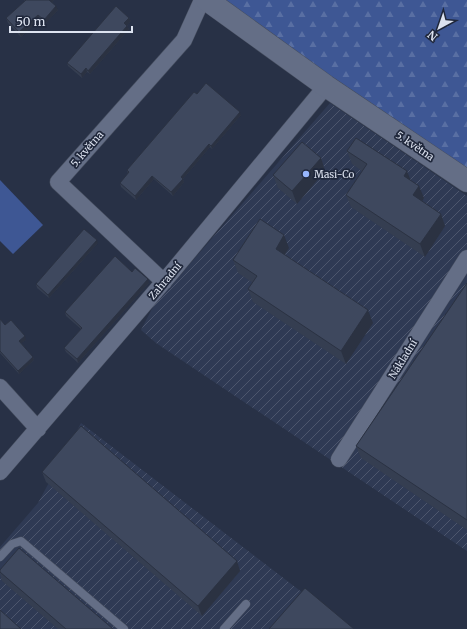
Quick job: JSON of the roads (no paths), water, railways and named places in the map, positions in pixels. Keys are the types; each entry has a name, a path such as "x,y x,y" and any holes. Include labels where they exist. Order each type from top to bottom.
{"main road":[{"name":"5. května","path":"207,0 326,86 467,181"}],"street":[{"name":"5. května","path":"164,282 58,182 184,40 202,0"},
{"name":"Zahradní","path":"0,472 164,282 326,86"},
{"name":"Nákladní","path":"339,460 467,258"},
{"path":"0,388 38,429"}],"lane":[{"path":"0,557 12,544 21,541 124,629"},
{"path":"224,629 246,604"}],"place":[{"name":"Masi-Co","path":"306,174"}]}
